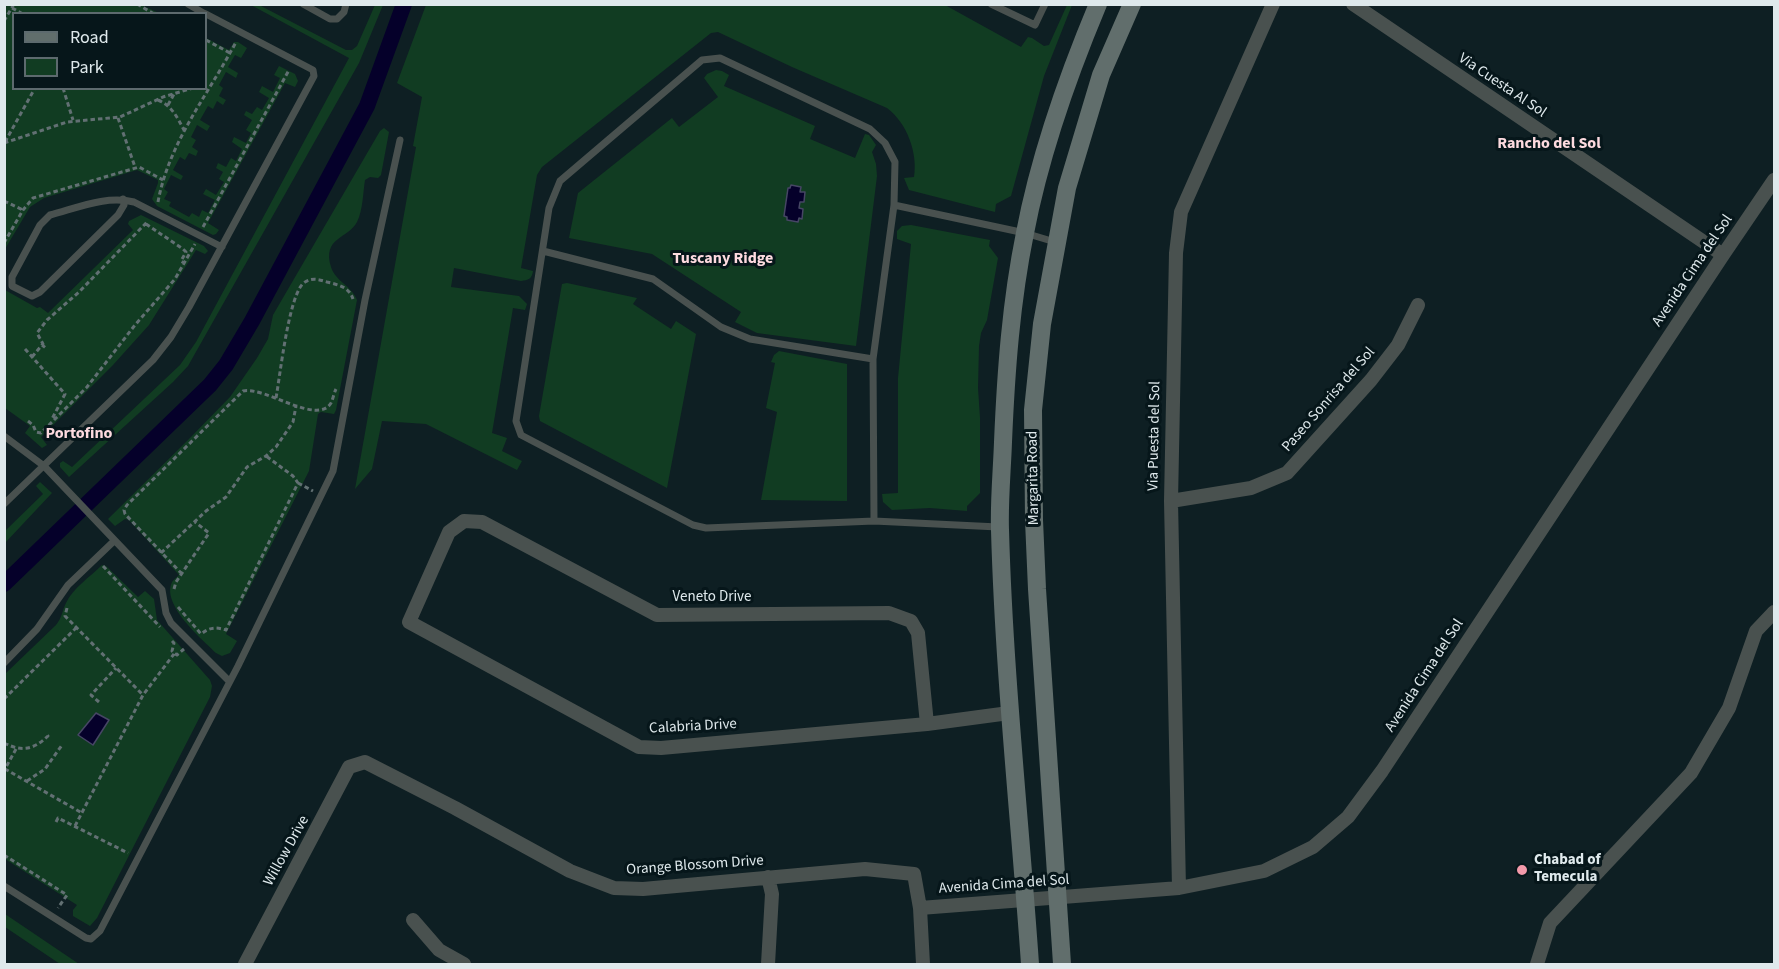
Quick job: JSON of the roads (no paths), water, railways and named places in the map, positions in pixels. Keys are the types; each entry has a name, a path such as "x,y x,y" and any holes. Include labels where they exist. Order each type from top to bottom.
{"main road":[{"name":"Margarita Road","path":"1029,964 1026,901 1009,713 999,527 1006,371 1011,317 1025,233 1038,178 1072,66 1098,4"},
{"name":"Margarita Road","path":"1062,964 1037,589 1033,410 1042,324 1067,188 1101,75 1132,4"}],"street":[{"name":"Via Puesta del Sol","path":"1179,888 1171,501 1176,253 1180,212 1273,4"},
{"name":"Via Cuesta Al Sol","path":"1353,4 1723,255"},
{"name":"Avenida Cima del Sol","path":"920,908 1179,888 1264,871 1313,848 1348,817 1383,771 1774,180"},
{"name":"Paseo Sonrisa del Sol","path":"1171,501 1251,488 1287,473 1371,380 1398,345 1418,305"},
{"name":"Veneto Drive","path":"409,622 449,532 464,521 483,522 657,615 889,613 911,621 918,633 927,724"},
{"path":"1537,964 1550,923 1691,773 1729,708 1756,631 1774,612"},
{"name":"Calabria Drive","path":"409,622 639,747 662,748 927,724 1009,713"},
{"name":"Orange Blossom Drive","path":"365,762 570,871 614,888 643,889 865,869 914,874 920,908"},
{"name":"Willow Drive","path":"245,964 349,767 365,762"},
{"path":"768,877 772,894 768,964"},
{"path":"920,908 923,964"},
{"path":"413,920 439,950 464,964"}],"lane":[{"path":"188,4 202,12"},
{"path":"303,4 330,19 337,19 344,12 346,4"},
{"path":"992,4 1035,25 1045,4"},
{"path":"4,504 153,360 171,337 189,308 314,76 313,70 207,15"},
{"path":"874,521 873,359 894,205 895,162 885,142 870,129 720,58 702,60 560,180 549,208 516,421 521,435 693,525 706,528 874,521 999,527"},
{"path":"4,886 86,938 91,939 100,931 229,681 333,471 367,290 400,140"},
{"path":"123,199 124,205 118,215 40,292 32,296 12,286 12,277 40,225 50,215 110,199 123,199 134,202 222,247"},
{"path":"894,205 1025,233 1056,243"},
{"path":"543,251 653,279 721,327 750,339 873,359"},
{"path":"4,435 44,466 162,590 166,613 171,623 229,681"},
{"path":"4,663 37,629 69,585 114,541"}],"waterway":[{"path":"4,584 210,385 226,365 367,106 404,4"}],"place":[{"name":"Chabad of Temecula","path":"1522,870"}],"district":[{"name":"Rancho del Sol","path":"1549,144"},
{"name":"Tuscany Ridge","path":"723,259"},
{"name":"Portofino","path":"79,434"}]}
